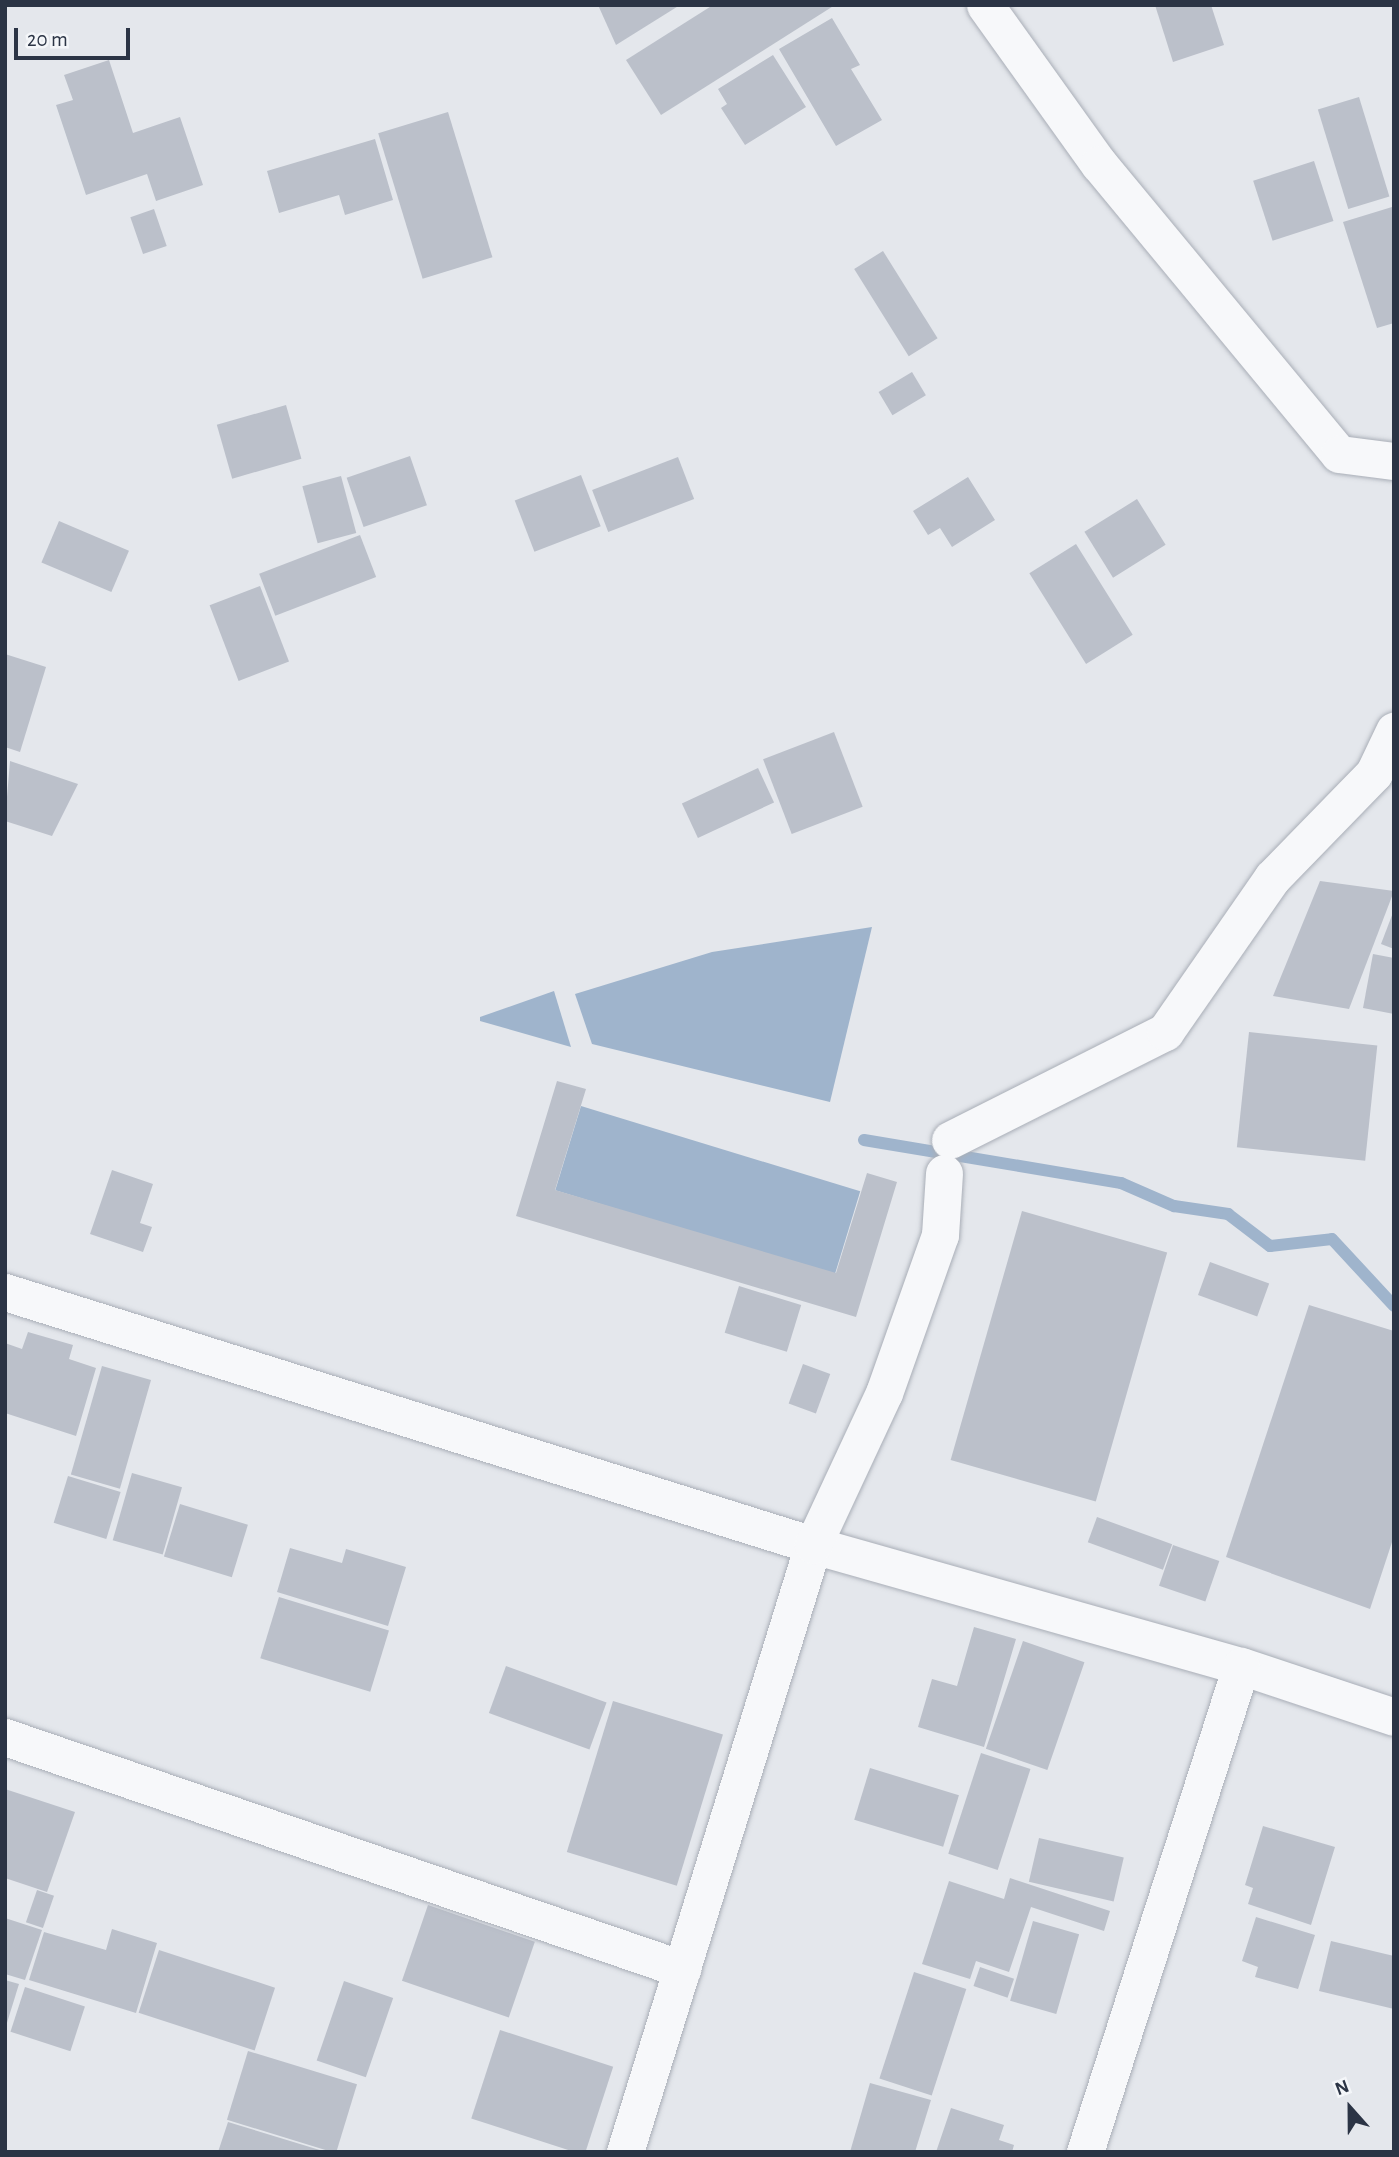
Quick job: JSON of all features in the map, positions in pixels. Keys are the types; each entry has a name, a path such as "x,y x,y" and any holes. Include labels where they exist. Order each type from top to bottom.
{"street":[{"path":"985,5 1099,164 1339,454 1394,461"},
{"path":"625,2152 813,1545 884,1393 940,1235 947,1156 1165,1032 1272,878 1374,773 1394,731"},
{"path":"5,1292 813,1545 1241,1666 1394,1717"},
{"path":"1085,2152 1241,1666"},
{"path":"5,1737 682,1969"}],"water":[{"path":"872,927 830,1102 592,1044 575,994 712,952"},
{"path":"554,991 571,1047 480,1021 480,1017"},
{"path":"581,1106 860,1191 835,1276 555,1190"}],"building":[{"path":"598,5 680,5 616,45"},
{"path":"713,5 835,5 661,115 626,60"},
{"path":"1155,5 1211,5 1224,45 1173,62"},
{"path":"832,18 860,65 851,69 882,120 836,146 779,49"},
{"path":"773,55 806,107 745,145 721,108 727,104 718,89"},
{"path":"109,60 133,133 180,117 203,185 156,201 147,174 86,195 56,105 73,100 64,75"},
{"path":"1359,97 1389,196 1348,209 1318,110"},
{"path":"448,112 492,257 423,279 378,133"},
{"path":"375,139 393,200 345,215 339,195 279,213 267,171"},
{"path":"1314,161 1333,221 1273,241 1253,181"},
{"path":"1392,207 1394,323 1377,328 1343,222"},
{"path":"154,209 167,246 143,254 130,217"},
{"path":"883,251 938,338 909,356 854,269"},
{"path":"912,372 926,395 892,415 879,392"},
{"path":"286,405 301,459 232,479 217,425"},
{"path":"410,456 427,505 364,527 347,478"},
{"path":"678,457 694,499 608,532 592,490"},
{"path":"581,475 601,526 534,552 515,500"},
{"path":"341,476 356,533 318,543 302,486"},
{"path":"968,477 995,520 952,547 940,528 928,535 913,511"},
{"path":"1137,499 1166,545 1113,578 1084,532"},
{"path":"59,521 129,551 111,592 41,562"},
{"path":"360,535 376,577 275,616 259,574"},
{"path":"1076,544 1133,635 1086,664 1029,573"},
{"path":"260,586 289,662 239,681 210,605"},
{"path":"5,654 46,667 20,752 5,747"},
{"path":"834,732 863,807 792,834 763,759"},
{"path":"10,761 78,784 52,836 5,821"},
{"path":"758,768 774,802 698,838 682,803"},
{"path":"1320,881 1394,891 1349,1009 1273,996"},
{"path":"1394,910 1394,949 1381,944"},
{"path":"1373,954 1394,958 1394,1014 1363,1008"},
{"path":"1249,1032 1377,1045 1365,1161 1237,1147"},
{"path":"557,1081 586,1089 555,1190 836,1273 867,1173 897,1182 856,1317 516,1216"},
{"path":"112,1170 153,1184 140,1223 152,1227 143,1252 90,1234"},
{"path":"1022,1211 1167,1253 1096,1502 951,1460"},
{"path":"1210,1262 1269,1284 1257,1316 1198,1295"},
{"path":"739,1286 801,1305 787,1352 725,1333"},
{"path":"1309,1305 1394,1331 1394,1536 1370,1609 1226,1557"},
{"path":"28,1332 73,1345 69,1359 96,1368 76,1436 5,1413 5,1343 22,1349"},
{"path":"803,1364 830,1374 816,1413 789,1403"},
{"path":"102,1366 151,1380 120,1489 71,1475"},
{"path":"132,1473 182,1487 163,1555 113,1540"},
{"path":"68,1476 121,1492 106,1539 54,1523"},
{"path":"180,1504 248,1525 232,1577 164,1557"},
{"path":"1097,1517 1172,1544 1163,1570 1088,1542"},
{"path":"1173,1545 1219,1561 1205,1602 1159,1586"},
{"path":"290,1548 342,1563 346,1549 406,1567 388,1626 277,1592"},
{"path":"279,1597 389,1631 370,1692 260,1658"},
{"path":"974,1627 1016,1639 984,1747 918,1727 932,1679 957,1686"},
{"path":"1023,1641 1084,1662 1047,1770 986,1749"},
{"path":"506,1666 607,1703 589,1750 489,1713"},
{"path":"613,1701 723,1735 677,1886 567,1852"},
{"path":"981,1753 1030,1769 998,1870 948,1854"},
{"path":"870,1768 959,1795 943,1847 854,1820"},
{"path":"5,1789 75,1812 47,1892 5,1878"},
{"path":"1263,1826 1335,1847 1311,1925 1248,1904 1253,1888 1245,1885"},
{"path":"1039,1838 1124,1858 1114,1901 1029,1882"},
{"path":"1010,1878 1110,1911 1104,1931 1031,1907 1009,1972 976,1961 970,1979 922,1964 949,1881 1004,1899"},
{"path":"37,1890 54,1896 43,1928 26,1922"},
{"path":"428,1905 535,1942 509,2017 402,1981"},
{"path":"1256,1917 1315,1935 1298,1989 1255,1977 1258,1967 1242,1961"},
{"path":"5,1918 42,1930 25,1980 5,1974"},
{"path":"1033,1921 1079,1934 1056,2014 1010,2001"},
{"path":"112,1929 157,1943 136,2013 29,1980 44,1932 106,1950"},
{"path":"1331,1941 1394,1956 1394,2009 1319,1991"},
{"path":"159,1950 275,1988 255,2050 139,2013"},
{"path":"980,1967 1014,1979 1008,1998 973,1986"},
{"path":"914,1972 966,1989 932,2096 879,2079"},
{"path":"5,1980 19,1984 6,2026 5,2026"},
{"path":"344,1981 393,1998 366,2077 317,2060"},
{"path":"25,1987 85,2006 70,2051 10,2032"},
{"path":"500,2030 613,2067 585,2152 575,2152 471,2118"},
{"path":"248,2051 357,2084 336,2152 227,2120"},
{"path":"870,2083 931,2100 915,2152 850,2152"},
{"path":"951,2108 1004,2125 999,2140 1014,2145 1012,2152 936,2152"},
{"path":"228,2122 323,2151 323,2152 218,2152"}],"waterway":[{"path":"864,1140 1121,1183 1174,1206 1228,1214 1270,1246 1332,1239 1394,1306"}]}
